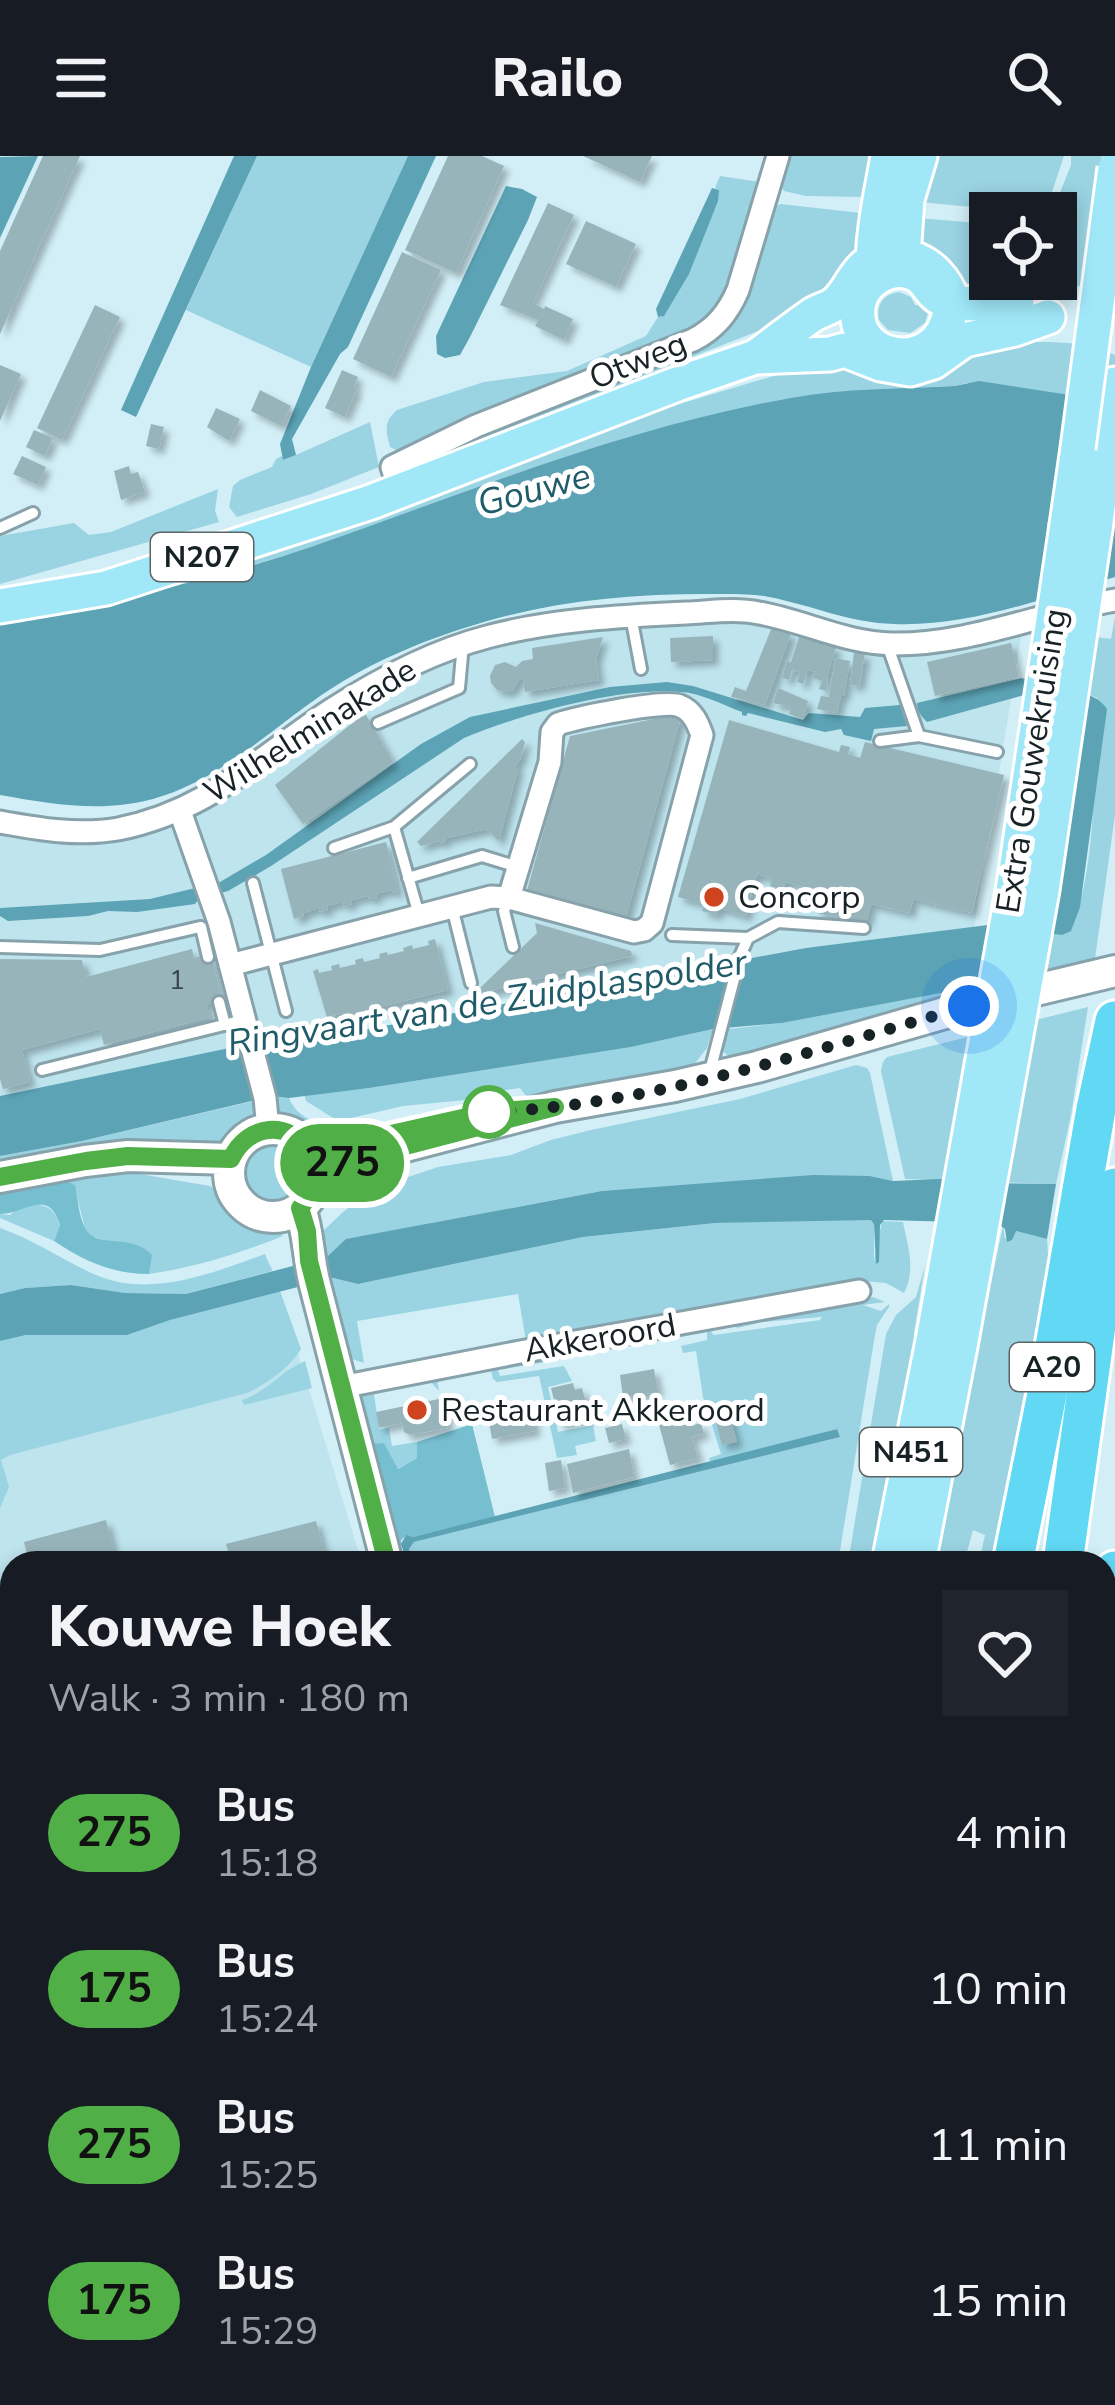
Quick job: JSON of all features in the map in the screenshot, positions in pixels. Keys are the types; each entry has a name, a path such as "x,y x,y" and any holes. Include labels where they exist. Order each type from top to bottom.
{"highway":[{"name":"A20","path":"1015,1551 1115,1021"},
{"path":"1066,1551 1115,1188"}],"main road":[{"path":"888,156 874,283 882,350 908,355 931,346 942,336 949,304"},
{"path":"874,283 920,156"},
{"name":"Extra Gouwekruising","path":"920,1551 980,1082 1035,751 1115,168"},
{"path":"874,283 899,271 914,274 949,304 988,303 1016,315 1115,326"},
{"name":"N207","path":"0,606 106,588 396,480 796,343 874,283"},
{"name":"N207","path":"796,343 845,350 891,368 910,369 933,362 964,340 1016,315"},
{"name":"Extra Gouwekruising","path":"892,1551 946,1343 1042,890 1115,384"},
{"path":"314,1162 344,1162 555,1107 708,1078 1103,974"},
{"path":"266,1114 298,1136 314,1162 315,1189 290,1213 260,1216 239,1202 231,1172 242,1142 266,1114"},
{"path":"0,1177 128,1156 231,1172"},
{"path":"290,1213 312,1273 332,1389 383,1551"}],"street":[{"name":"Otweg","path":"396,480 476,426 708,332 735,297 778,156"},
{"name":"Wilhelminakade","path":"0,822 56,832 116,829 180,811 243,775 331,711 428,658 490,636 632,616 755,612 838,635 887,644 923,643 967,637 1115,600"},
{"path":"219,961 272,954 491,897 634,932 644,930 652,923 702,735 689,711 670,704 558,724 508,898"},
{"path":"180,811 209,890 210,924 234,1022 252,1051 266,1114"},
{"name":"Akkeroord","path":"332,1389 859,1291"}],"lane":[{"path":"0,529 33,513"},
{"path":"632,616 640,670"},
{"path":"378,723 460,688 463,644"},
{"path":"887,644 919,736"},
{"path":"880,741 919,736 997,752"},
{"path":"334,848 394,827 470,764"},
{"path":"394,827 419,915"},
{"path":"408,878 482,856 518,867"},
{"path":"254,883 286,1011"},
{"path":"508,898 504,911 513,946"},
{"path":"452,907 471,982"},
{"path":"672,935 748,938 778,922 864,928"},
{"path":"0,946 100,950 210,924"},
{"path":"708,1078 748,938"},
{"path":"41,1070 234,1022 219,1002"}],"shaded area":[{"path":"257,156 408,156 311,367 186,310"},
{"path":"785,156 873,156 866,197 784,191 777,180"},
{"path":"926,156 1064,156 1052,192 969,192 969,207 920,202 917,218 969,222 969,284 922,248 912,224"},
{"path":"1071,156 1102,156 1115,257 1115,299 1077,285 1077,192 1060,192"},
{"path":"720,176 760,182 738,265 721,306 699,329 400,452 390,447 387,427 397,410 484,382 567,371 646,336 661,317 719,190 715,188"},
{"path":"781,204 869,214 867,241 837,287 766,328 549,413 481,445 405,471 473,436 698,346 772,207"},
{"path":"899,292 911,297 915,305 930,306 925,323 910,333 888,330 879,320 882,301"},
{"path":"1019,342 1080,344 1115,355 1115,402 967,383 884,389 675,425 243,568 96,607 0,625 0,615 834,358"},
{"path":"370,422 379,467 237,517 229,507 233,486 240,480 272,467 282,456 284,460"},
{"path":"218,489 215,511 219,522 0,584 0,536 74,523 89,535 111,532"},
{"path":"730,603 842,632 952,633 1024,618 974,928 812,949 392,1017 0,1105 0,817 100,821 151,810 200,787 340,690 448,641 561,612"},
{"path":"1115,617 1115,815 1095,959 1047,971 1054,934 1071,931 1086,876 1097,698 1085,693 1096,637 1111,639"},
{"path":"978,986 974,995 737,1062 722,1051 728,1029"},
{"path":"1088,1007 1056,1184 905,1179 881,1071 887,1057"},
{"path":"713,1029 707,1048 689,1071 664,1076 526,1096 520,1088 338,1121 306,1101 304,1094 631,1047"},
{"path":"856,1065 870,1073 893,1181 870,1176 602,1191 431,1223 319,1259 314,1238 373,1194 372,1189 438,1167 511,1155 551,1140 740,1099"},
{"path":"274,1096 289,1098 299,1113 324,1128 333,1141 290,1125 273,1104 277,1102"},
{"path":"254,1101 251,1122 224,1149 0,1167 0,1156"},
{"path":"272,1145 292,1153 300,1173 292,1193 272,1201 252,1193 244,1173 252,1153"},
{"path":"116,1170 210,1186 241,1214 270,1225 283,1236 217,1259 149,1274 151,1255 92,1236 85,1229 74,1184 0,1192 0,1186"},
{"path":"66,1181 75,1185 88,1232 144,1248 152,1255 149,1274 99,1265 54,1241 60,1225 49,1207 34,1205 0,1214 0,1192"},
{"path":"36,1204 57,1217 60,1226 54,1241 0,1218 0,1214 10,1215"},
{"path":"872,1220 874,1261 882,1221 903,1222 910,1267 904,1293 886,1283 862,1281 526,1341 518,1294 357,1321 364,1363 349,1358 324,1280 358,1284 583,1237 715,1223"},
{"path":"1003,1226 1005,1239 1016,1231 1047,1239 1049,1270 992,1551 982,1551 985,1535 973,1530 967,1551 931,1551 972,1349 977,1349"},
{"path":"0,1228 121,1282 184,1280 265,1254 272,1271 186,1294 125,1293 71,1285 0,1294"},
{"path":"271,1265 358,1551 0,1551 0,1340"},
{"path":"925,1266 916,1338 872,1551 850,1551 886,1334 896,1315 916,1297"},
{"path":"280,1291 301,1349 277,1375 247,1393 10,1455 1,1460 9,1487 0,1508 0,1341 26,1335 127,1335"},
{"path":"873,1297 885,1302 863,1305 881,1311 889,1304 877,1325 840,1551 410,1551 414,1542 840,1437 836,1429 711,1463 709,1458 721,1454 703,1397 696,1351 683,1353 681,1346 707,1340 707,1332 681,1337 679,1332 707,1327 714,1335 822,1317 737,1328 734,1322"},
{"path":"562,1354 563,1359 498,1370 500,1376 564,1366 572,1381 548,1387 558,1432 593,1425 596,1441 575,1446 577,1455 557,1458 539,1376 497,1382 490,1365"},
{"path":"305,1361 312,1388 244,1405 242,1400"},
{"path":"436,1374 439,1391 430,1381 374,1394 379,1429 389,1428 392,1446 417,1442 417,1458 397,1469 390,1454 369,1444 360,1393"},
{"path":"472,1424 495,1517 406,1536 393,1551 369,1444 384,1443 398,1469 417,1458 417,1442"}],"water":[{"path":"38,156 0,238 0,157"},
{"path":"234,156 257,156 136,417 121,410"},
{"path":"408,156 436,156 348,347 292,439 296,455 283,460 280,444 311,367"},
{"path":"506,186 537,197 460,355 445,358 437,354 436,336"},
{"path":"712,188 719,190 718,201 689,274 664,316 658,317 656,309"},
{"name":"Gouwe","path":"979,381 1115,402 1115,577 1006,610 922,624 862,620 746,594 628,597 523,612 430,640 343,681 221,768 177,791 134,803 96,806 0,795 0,625 90,608 262,563 608,443 729,410 811,395"},
{"path":"1022,678 1086,694 1107,709 1080,907 1071,931 1054,934 1049,940 1074,777 1028,694 927,722 917,706"},
{"path":"667,682 803,720 809,713 860,717 865,708 900,705 907,726 874,729 871,741 844,735 841,729 825,732 742,715 689,693 656,691 600,698 464,738 271,866 195,904 8,921 0,916 0,908 150,899 220,882 266,855 421,744 470,717 610,687"},
{"path":"988,925 978,986 782,1023 713,1029 631,1047 369,1088 273,1096 0,1156 0,1096 239,1046 243,1052 806,948"},
{"path":"813,1175 1056,1184 1047,1239 1016,1231 1007,1242 1005,1229 997,1223 884,1220 876,1264 871,1220 715,1223 583,1237 358,1284 333,1278 127,1335 26,1335 0,1341 0,1294 25,1288 71,1285 125,1293 186,1294 327,1257 346,1239 602,1191"},
{"path":"837,1429 840,1437 414,1542 410,1551 403,1551 406,1535 413,1537"}],"building":[{"path":"43,156 80,156 0,334 0,251"},
{"path":"448,156 482,156 504,166 456,273 405,250"},
{"path":"583,156 652,156 640,182"},
{"path":"548,203 574,215 533,303 573,319 564,340 535,326 538,320 500,305"},
{"path":"586,221 636,244 616,287 566,264"},
{"path":"402,252 441,270 391,377 353,359"},
{"path":"95,305 120,317 62,440 37,428"},
{"path":"0,365 21,374 0,421"},
{"path":"342,370 358,377 345,417 325,408"},
{"path":"260,390 291,406 281,426 251,411"},
{"path":"216,408 240,419 229,441 207,427"},
{"path":"151,424 164,427 159,449 146,446"},
{"path":"34,430 53,438 45,456 26,447"},
{"path":"22,456 46,467 38,485 13,474"},
{"path":"129,466 131,474 138,472 145,492 121,500 114,471"},
{"path":"772,627 791,634 765,705 731,697 735,687 746,691"},
{"path":"713,636 713,660 671,662 670,638"},
{"path":"603,637 596,659 599,680 525,692 523,680 506,692 491,683 495,665 505,662 516,667 533,659 532,648"},
{"path":"799,637 836,647 827,691 819,689 822,681 813,678 815,672 808,670 803,684 797,682 800,672 792,670 789,680 782,678"},
{"path":"1011,643 1019,677 935,696 927,662"},
{"path":"854,652 865,654 859,686 850,685"},
{"path":"835,658 850,661 837,713 817,709 821,696 829,697"},
{"path":"778,688 808,701 803,719 789,714 791,707 773,703"},
{"path":"365,713 393,762 303,824 275,785"},
{"path":"681,717 625,921 526,894 570,736"},
{"path":"729,720 839,752 841,745 850,747 848,754 860,758 865,742 1004,775 972,913 913,899 910,913 871,904 866,924 817,913 814,890 785,882 783,890 770,886 772,879 757,874 746,916 719,908 717,915 702,911 704,904 678,897"},
{"path":"522,739 499,841 486,829 421,846 417,842"},
{"path":"386,842 398,892 327,906 328,910 320,912 319,908 294,919 281,869"},
{"path":"535,923 631,951 632,956 481,993 480,988 537,933"},
{"path":"435,939 448,990 327,1017 313,971 380,958 379,954 429,945"},
{"path":"192,949 194,958 211,954 222,1000 206,1004 210,1017 104,1045 100,1029 22,1050 30,1082 3,1089 0,959 82,960 86,977"},
{"path":"654,1369 658,1392 623,1397 620,1375"},
{"path":"573,1383 575,1390 582,1388 590,1417 560,1425 551,1388"},
{"path":"458,1395 462,1411 446,1414 448,1428 410,1435 402,1423 379,1428 376,1412"},
{"path":"532,1408 535,1431 492,1439 488,1416"},
{"path":"729,1412 737,1442 722,1445 714,1415"},
{"path":"686,1414 690,1426 701,1423 704,1434 692,1437 698,1458 670,1465 658,1421"},
{"path":"622,1424 626,1439 609,1443 605,1428"},
{"path":"629,1449 634,1477 573,1493 567,1464"},
{"path":"561,1460 565,1488 549,1491 545,1463"},
{"path":"106,1520 114,1551 26,1551 24,1542"},
{"path":"316,1521 324,1551 228,1551 226,1544"}],"bus line":[{"name":"275","path":"0,1177 128,1156 231,1159 249,1136 268,1129 298,1136 311,1152 489,1112 555,1107 317,1172 315,1189 300,1208 309,1261 384,1551"}],"place":[{"name":"Concorp","path":"714,897"},
{"name":"Restaurant Akkeroord","path":"417,1410"}],"route":[{"path":"489,1112 555,1107 675,1086 969,1006"}],"water label":[{"name":"Ringvaart van de Zuidplaspolder","path":"487,1003"}]}
